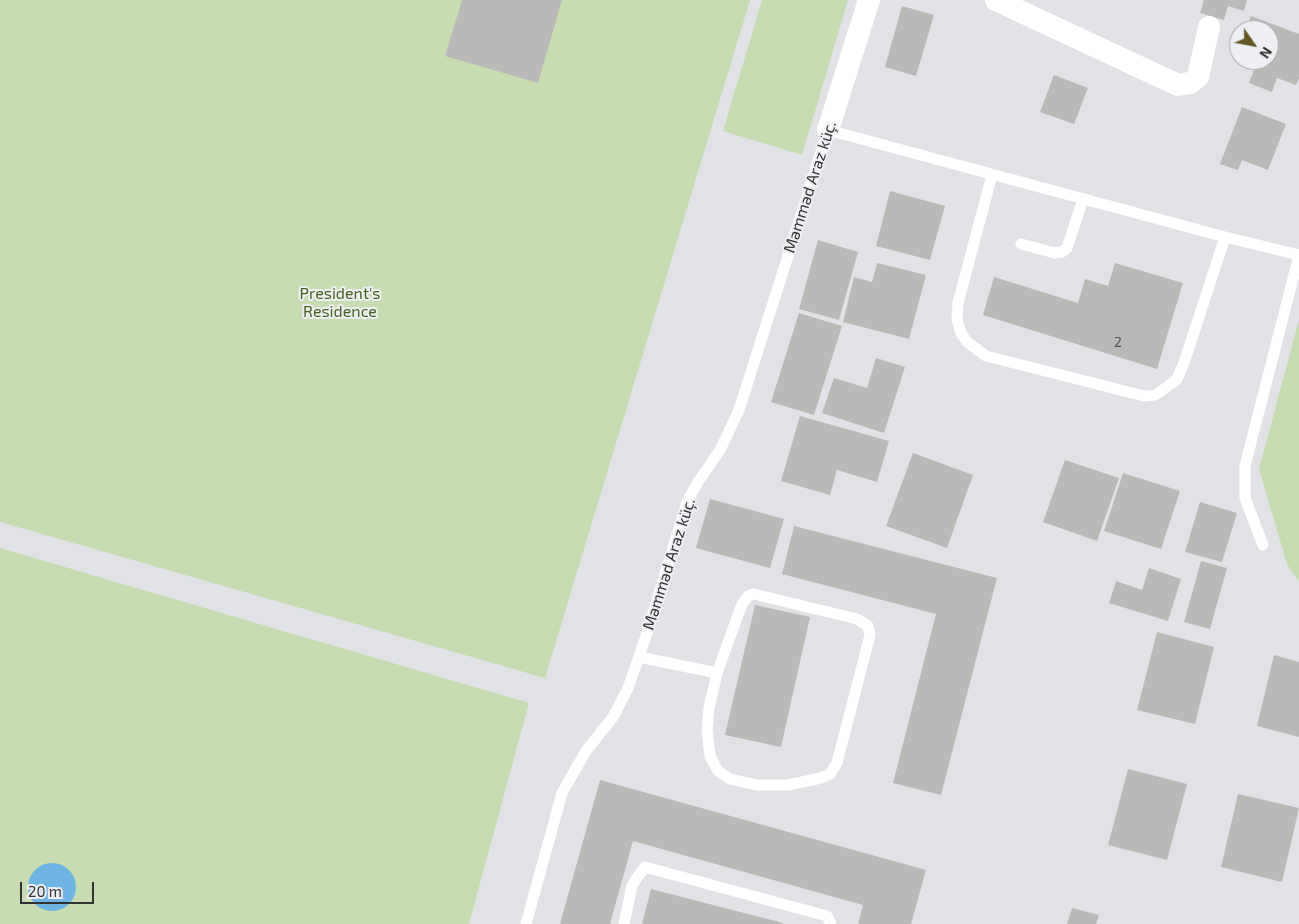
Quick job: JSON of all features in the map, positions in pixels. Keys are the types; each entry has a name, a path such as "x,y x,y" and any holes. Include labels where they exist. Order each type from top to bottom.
{"street":[{"name":"Məmməd Araz küç.","path":"828,130 869,0"},
{"path":"996,0 1178,85 1190,83 1198,77 1208,27"}],"lane":[{"path":"828,130 1225,238 1299,255 1245,466 1245,498 1264,545"},
{"name":"Məmməd Araz küç.","path":"526,924 562,793 586,751 613,717 628,688 687,502 720,450 739,410 828,130"},
{"path":"992,175 958,303 957,319 967,342 986,356 1144,396 1156,395 1168,388 1177,379 1184,364 1225,238"},
{"path":"1021,244 1055,253 1062,252 1067,248 1083,199"},
{"path":"754,594 857,619 868,626 870,635 837,762 830,774 808,782 788,785 757,785 730,780 718,771 710,756 707,730 709,708 717,672 742,604 748,596 754,594"},
{"path":"639,657 717,672"},
{"path":"624,924 632,886 645,867 827,916 831,924"}],"green space":[{"name":"President's Residence","path":"0,0 750,0 545,678 0,522"},
{"path":"762,0 848,0 802,155 723,131"},
{"path":"1299,320 1299,582 1287,564 1259,469"},
{"path":"0,548 529,703 469,924 0,924"}],"water":[{"path":"47,863 57,863 66,867 72,873 75,878 75,896 66,907 57,911 47,911 38,907 32,901 28,892 28,882 32,873 38,867"}],"building":[{"path":"462,0 562,0 538,83 445,56"},
{"path":"1204,0 1247,0 1244,11 1228,6 1224,20 1200,13"},
{"path":"902,6 934,15 916,76 885,67"},
{"path":"1251,16 1262,20 1250,20"},
{"path":"1279,26 1299,34 1299,78 1296,85 1277,78 1272,92 1249,83 1254,70 1279,70"},
{"path":"1054,75 1088,88 1074,124 1040,112"},
{"path":"1242,107 1286,124 1268,170 1242,160 1238,170 1220,164"},
{"path":"890,191 945,206 930,260 876,246"},
{"path":"818,240 858,252 839,320 799,309"},
{"path":"877,263 926,275 909,339 843,322 854,277 872,282"},
{"path":"1115,263 1183,283 1157,369 983,315 994,277 1078,303 1085,279 1108,286"},
{"path":"799,313 842,326 814,415 771,402"},
{"path":"876,358 905,367 884,433 822,413 834,378 867,388"},
{"path":"800,416 889,441 877,482 837,470 830,495 781,481"},
{"path":"913,453 973,475 947,548 886,526"},
{"path":"1065,460 1119,478 1097,541 1043,522"},
{"path":"1123,473 1180,491 1161,549 1104,531"},
{"path":"710,499 784,519 770,568 696,548"},
{"path":"1200,502 1237,513 1222,562 1185,552"},
{"path":"794,526 997,578 941,795 893,783 936,614 782,574"},
{"path":"1201,561 1227,568 1210,629 1184,622"},
{"path":"1149,568 1181,579 1168,621 1109,603 1116,581 1142,590"},
{"path":"755,605 810,617 781,747 725,735"},
{"path":"1157,632 1214,647 1195,724 1137,710"},
{"path":"1274,655 1299,662 1299,737 1257,726"},
{"path":"1128,769 1187,784 1167,860 1108,845"},
{"path":"600,780 926,870 911,924 858,924 863,905 633,841 610,924 560,924"},
{"path":"1238,794 1299,808 1282,882 1221,867"},
{"path":"651,889 783,923 783,924 642,924"},
{"path":"1072,908 1099,915 1096,924 1067,924"}]}
